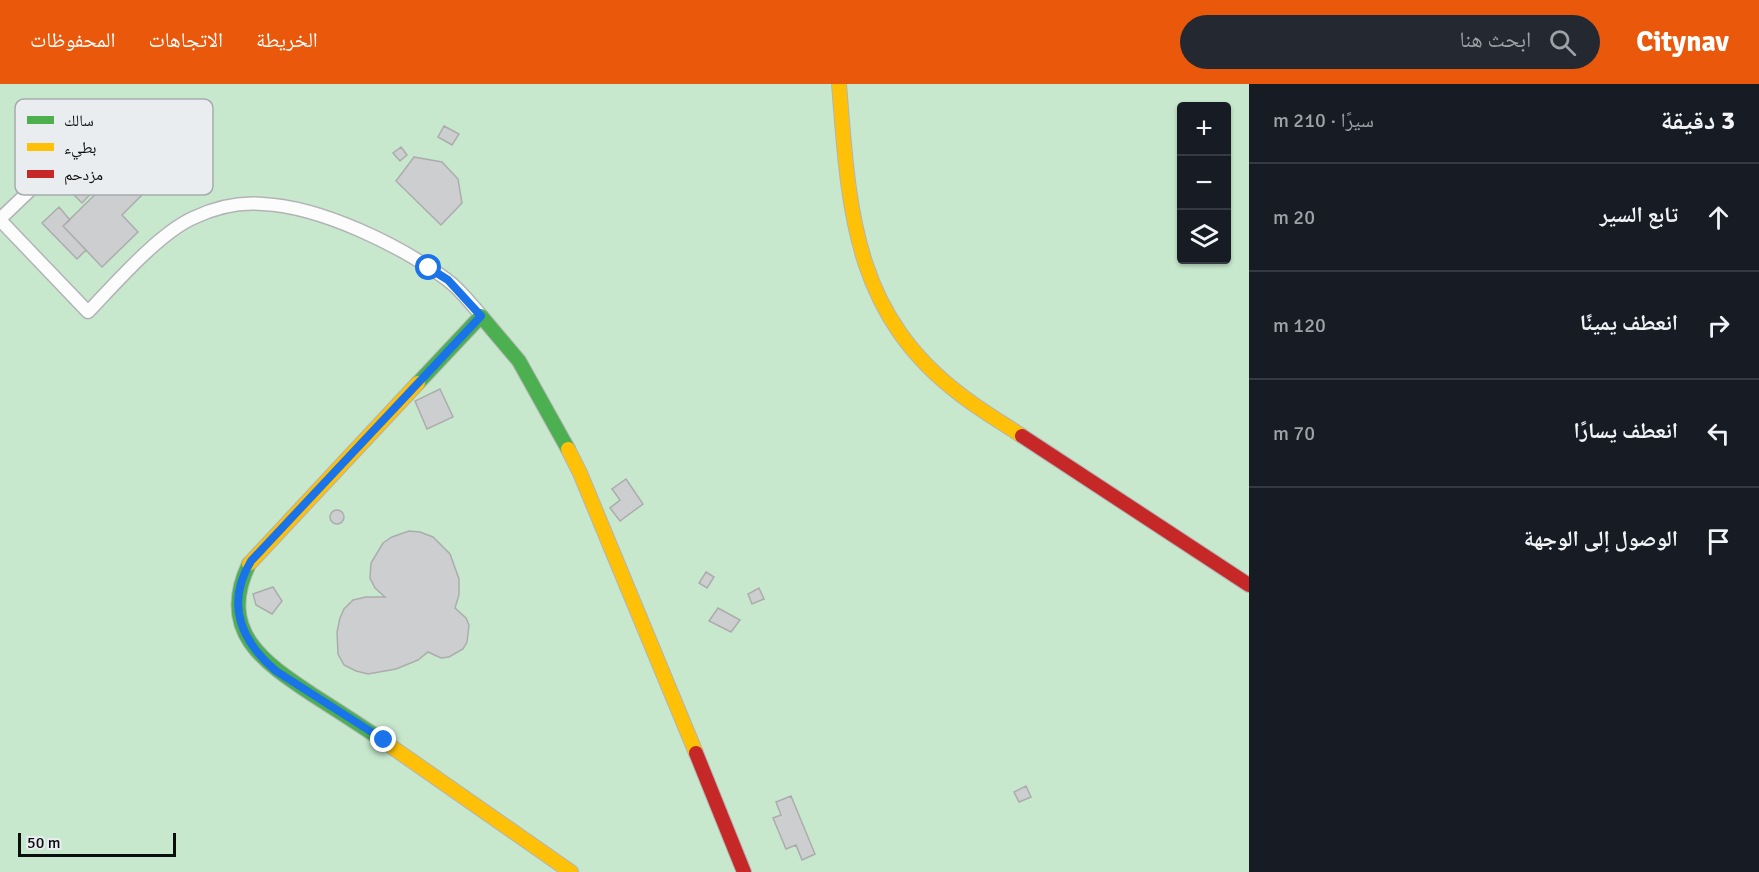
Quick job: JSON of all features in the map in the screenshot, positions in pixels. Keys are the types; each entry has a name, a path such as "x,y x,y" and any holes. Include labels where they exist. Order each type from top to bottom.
{"street":[{"path":"839,84 848,196 860,254 882,308 909,347 923,363 960,395 1249,585"},
{"path":"571,872 384,740 276,671 252,646 240,620 238,590 251,561 481,316 519,361 578,470 680,712 744,872"}],"lane":[{"path":"26,195 0,220 88,312 162,239 190,219 230,205 263,204 312,213 340,222 405,252 448,280 481,316"}],"green space":[{"path":"0,84 1249,84 1249,872 0,872"}],"building":[{"path":"444,126 459,134 452,145 438,137"},
{"path":"401,147 407,155 400,161 393,153"},
{"path":"414,157 442,162 458,179 462,203 441,225 396,181"},
{"path":"74,195 89,195 82,203"},
{"path":"95,195 142,195 122,215 138,232 102,267 63,226"},
{"path":"59,207 70,220 63,226 86,250 77,259 42,223"},
{"path":"440,389 453,417 427,429 415,401"},
{"path":"626,479 643,504 620,521 610,508 620,500 612,489"},
{"path":"334,510 340,510 344,517 340,524 334,524 330,520 330,514"},
{"path":"409,531 433,537 450,554 459,579 459,595 455,608 466,618 469,625 467,642 463,649 449,657 441,658 428,652 418,660 396,669 368,674 356,671 344,665 338,654 337,632 340,618 344,609 353,600 385,597 375,588 370,578 371,563 383,543"},
{"path":"706,572 714,577 707,588 699,583"},
{"path":"273,587 282,601 272,614 256,605 253,594"},
{"path":"759,588 764,599 752,604 748,594"},
{"path":"718,608 740,620 731,632 709,621"},
{"path":"1026,786 1031,797 1019,802 1014,792"},
{"path":"791,796 815,854 802,860 796,845 786,849 773,818 781,815 776,802"}],"traffic: fast":[{"path":"418,383 481,316 519,361 568,449"},
{"path":"249,564 241,588 238,608 242,626 250,642 277,670 379,738"}],"traffic: slow":[{"path":"839,84 853,215 863,255 877,293 897,329 925,363 961,395 1022,436"},
{"path":"249,564 418,383"},
{"path":"568,449 696,753"},
{"path":"379,738 571,872"}],"traffic: jam":[{"path":"1022,436 1249,585"},
{"path":"696,753 744,872"}],"route":[{"path":"384,740 276,671 262,659 252,646 240,620 238,590 251,561 481,316 448,280 429,268"}]}
